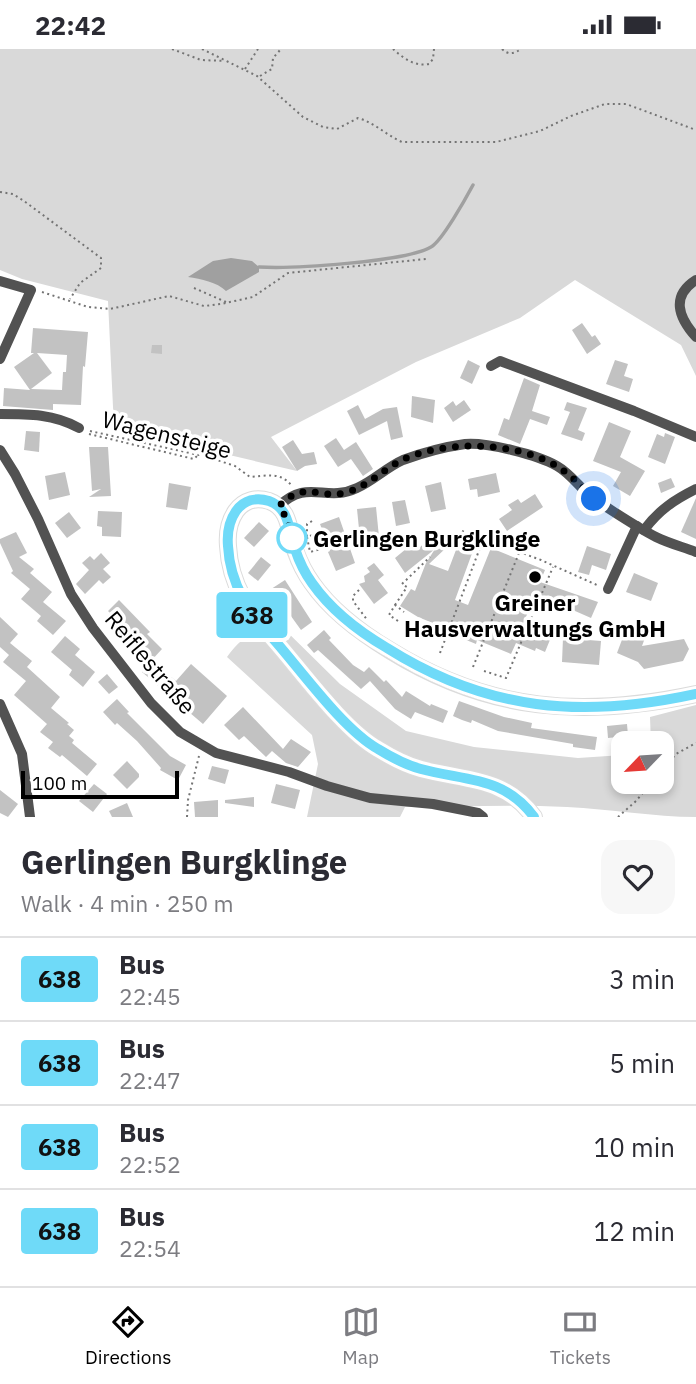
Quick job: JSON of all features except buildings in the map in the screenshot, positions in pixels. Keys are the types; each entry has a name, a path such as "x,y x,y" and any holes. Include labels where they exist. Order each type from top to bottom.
{"main road":[{"path":"534,817 518,798 494,785 419,769 375,747 344,720 244,604 230,572 227,537 229,524 241,505 250,500 270,501 279,506 287,519 305,571 331,605 358,629 429,672 517,703 565,708 634,706 696,694"}],"street":[{"path":"696,280 684,289 679,300 685,322 696,337"},
{"path":"0,281 31,290 0,359"},
{"path":"491,366 500,361 538,373 696,437"},
{"path":"0,414 27,414 63,419 79,428"},
{"path":"279,506 296,493 306,491 331,495 359,488 400,462 439,449 468,444 518,451 556,465 594,499 640,528 658,538 696,552"},
{"name":"Reiflestraße","path":"0,450 38,519 71,594 93,628 151,703 180,732 216,753 289,772 327,786 370,798 433,804 478,813 482,817"},
{"path":"608,590 640,528 675,499 696,489"},
{"path":"0,704 22,754 30,817"}],"path":[{"path":"172,49 201,60 227,61"},
{"path":"202,49 257,76 303,117 323,127 337,129 358,118 368,121 389,137 402,142 496,142 540,131 605,104 626,104 642,108 696,130"},
{"path":"244,70 258,49"},
{"path":"257,76 272,69 273,58 281,49"},
{"path":"393,49 416,64 423,65 429,64 433,59 434,49"},
{"path":"502,49 514,53 521,49"},
{"path":"0,193 13,194 24,201 101,258 101,268 80,282 70,300"},
{"path":"31,290 88,307 110,309 169,296 204,306 253,297 288,273 316,268 426,259"},
{"path":"194,288 227,303"},
{"name":"Wagensteige","path":"79,428 235,465 244,475 250,477 282,477 296,493"},
{"path":"312,521 307,524 310,552 335,545"},
{"path":"462,531 608,590"},
{"path":"307,537 318,533"},
{"path":"440,653 484,539"},
{"path":"473,667 519,552"},
{"path":"398,621 389,615 407,587 402,583 430,557"},
{"path":"484,671 506,678 553,566"},
{"path":"359,590 353,596 353,601 371,625"},
{"path":"394,605 404,612"},
{"path":"674,756 696,743"},
{"path":"187,817 188,800 202,745"},
{"path":"618,817 640,795"}],"shaded area":[{"path":"0,49 696,49 696,376 681,345 575,280 520,318 416,362 271,437 297,471 114,428 108,301 22,279 0,270"},
{"path":"231,258 252,261 259,267 259,272 226,291 213,283 188,277 213,261"},
{"path":"272,617 340,684 406,731 474,747 578,758 611,756 611,795 674,795 674,731 651,731 650,717 696,705 696,817 567,807 506,806 405,807 400,817 307,817 318,764 312,735 227,657"}],"waterway":[{"path":"259,267 296,267 374,260 398,257 431,247 454,219 473,185"}],"bus line":[{"name":"638","path":"534,817 524,804 508,791 482,781 419,769 359,736 244,604 230,572 227,537 229,524 241,505 259,499 279,506 287,519 299,560 312,583 331,605 358,629 429,672 517,703 565,708 642,705 696,694"}],"place":[{"name":"Gerlingen Burgklinge","path":"292,538"},
{"name":"Greiner Hausverwaltungs GmbH","path":"535,577"}],"route":[{"path":"292,538 287,519 279,506 289,496 306,491 331,495 346,492 359,488 400,462 439,449 468,444 518,451 556,465 594,499"}]}
